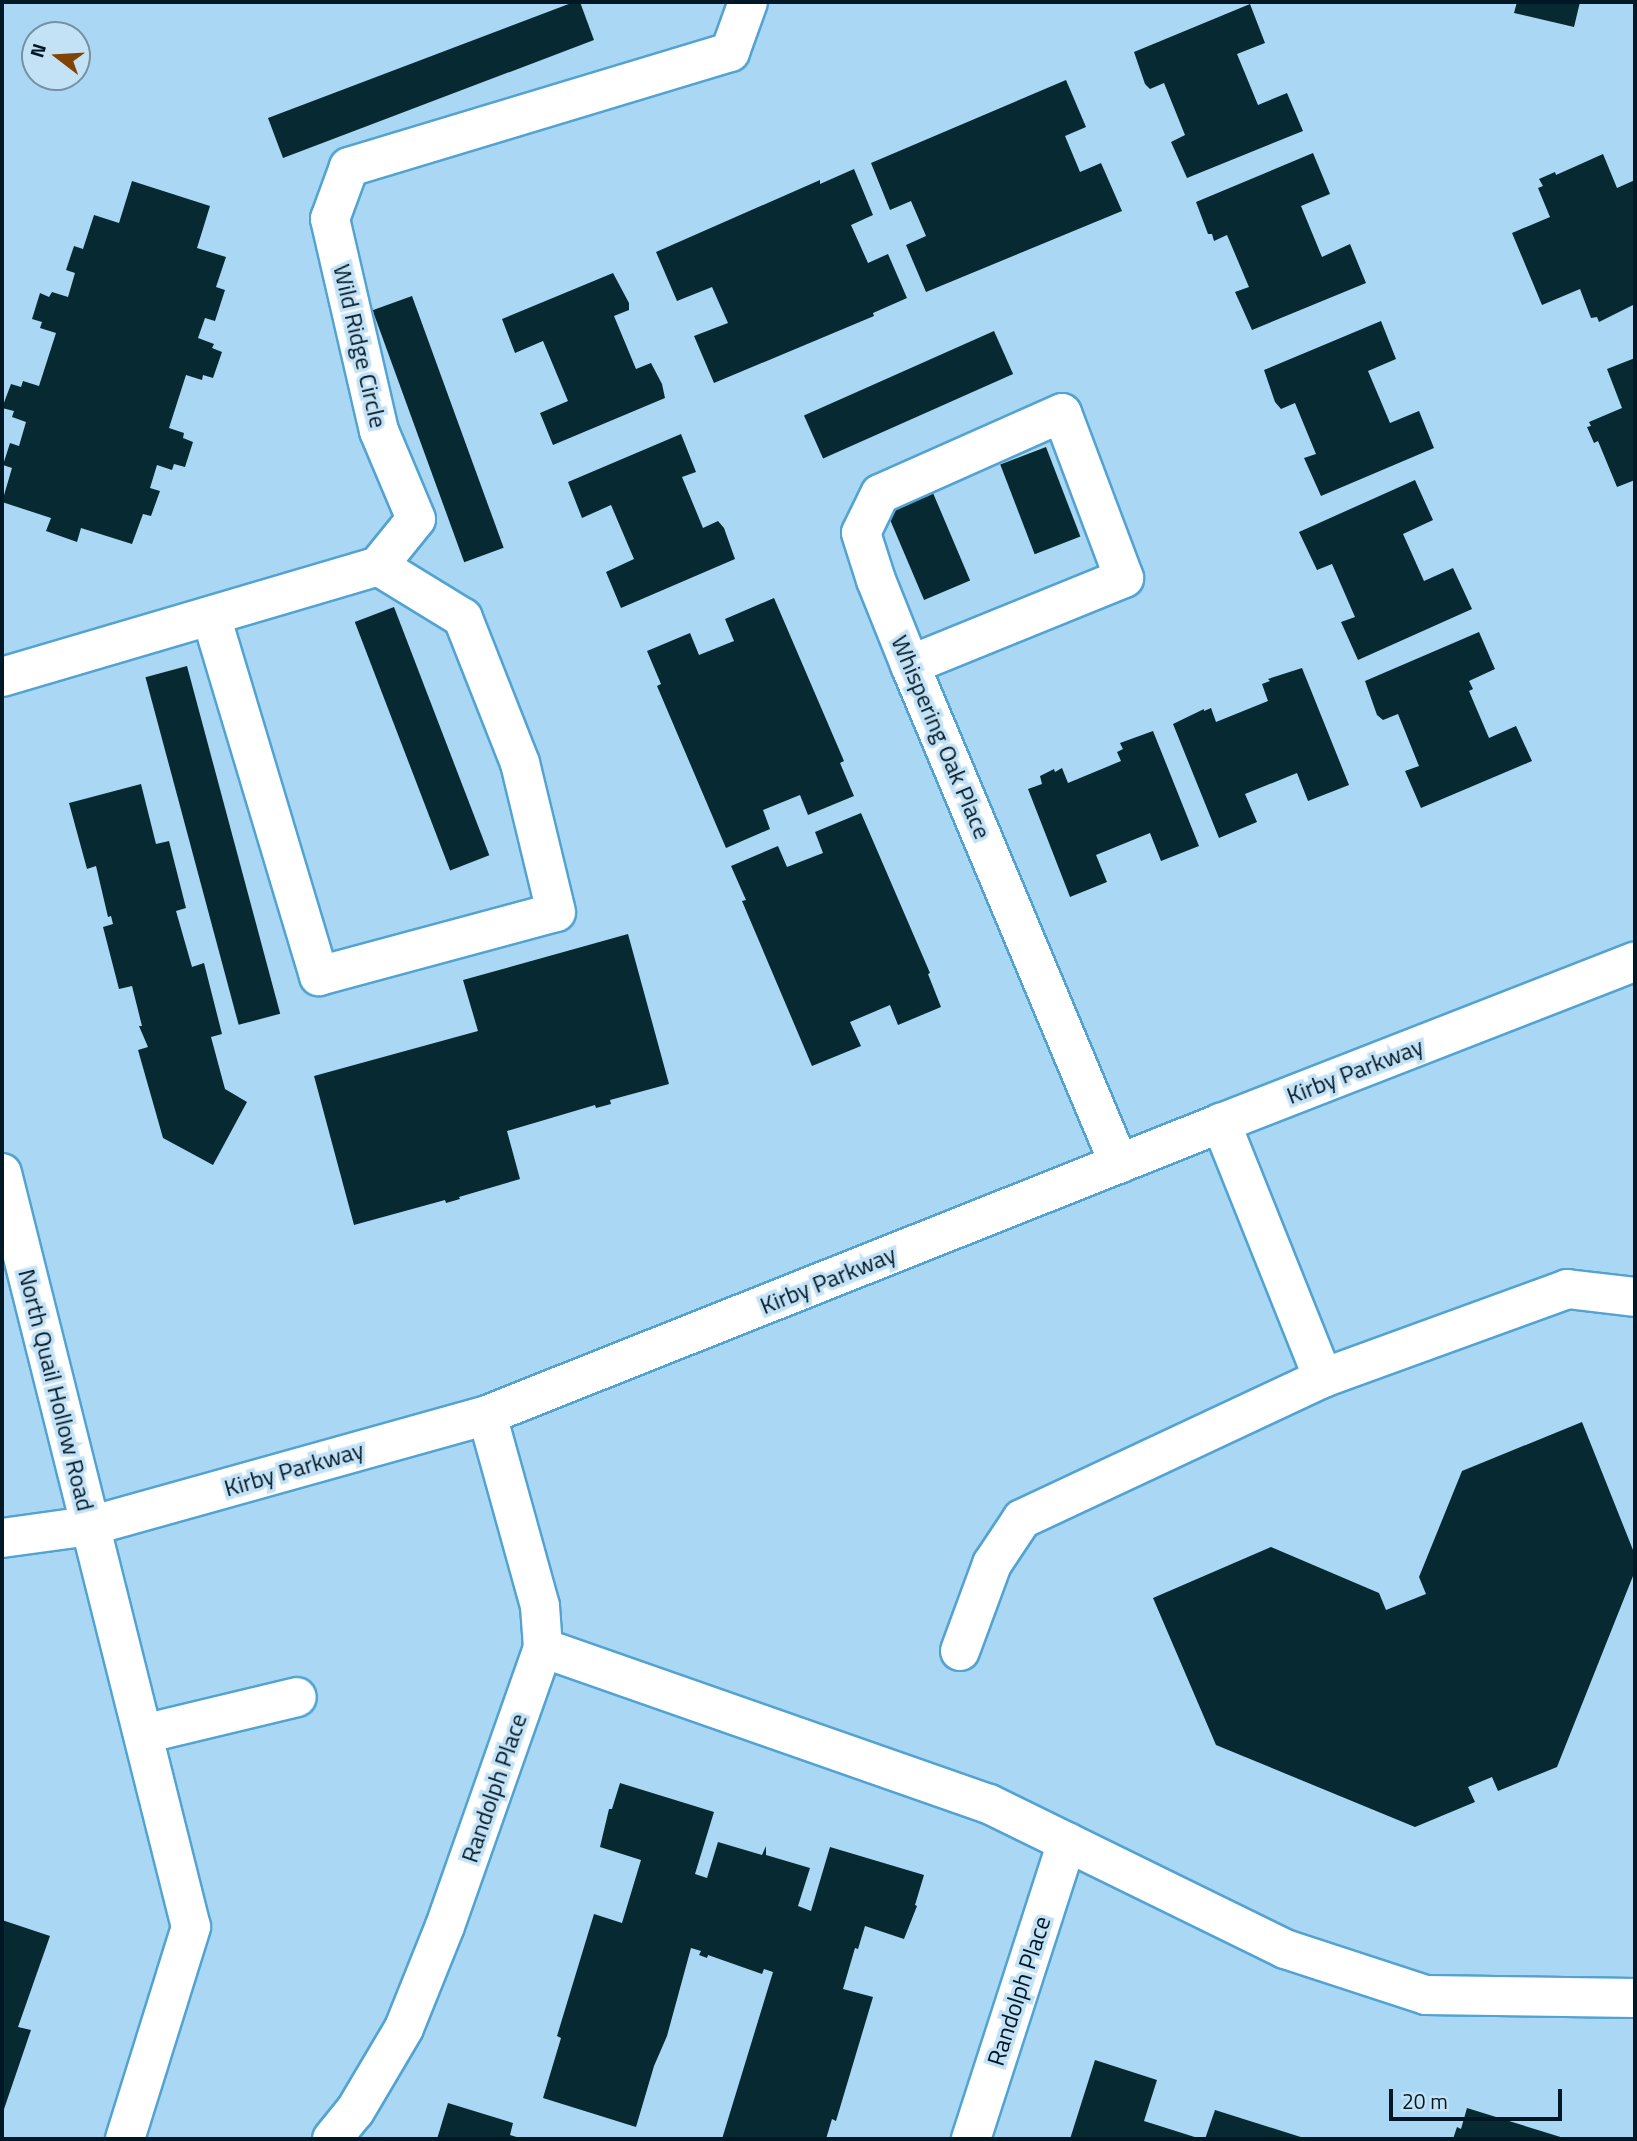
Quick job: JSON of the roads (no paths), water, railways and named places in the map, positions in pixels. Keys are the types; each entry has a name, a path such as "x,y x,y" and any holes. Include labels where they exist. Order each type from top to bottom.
{"street":[{"name":"Wild Ridge Circle","path":"378,566 416,519 379,431 330,219 349,167 730,52 748,2"},
{"name":"Whispering Oak Place","path":"911,665 1124,578 1062,413 880,494 861,533 876,580 911,665 1119,1164"},
{"path":"2,677 378,566 463,618 520,763 556,912 319,976 211,616"},
{"name":"Kirby Parkway","path":"2,1538 90,1526 487,1415 1221,1123 1635,962"},
{"path":"1221,1123 1323,1378"},
{"name":"North Quail Hollow Road","path":"2,1173 191,1927 125,2139"},
{"path":"960,1651 992,1564 1022,1518 1323,1378 1567,1289 1635,1297"},
{"name":"Randolph Place","path":"332,2139 355,2111 404,2028 445,1926 543,1648 540,1606 487,1415"},
{"path":"543,1648 989,1804 1284,1949 1426,1995 1635,1998"},
{"path":"143,1734 297,1697"},
{"name":"Randolph Place","path":"971,2139 1067,1842"}]}
